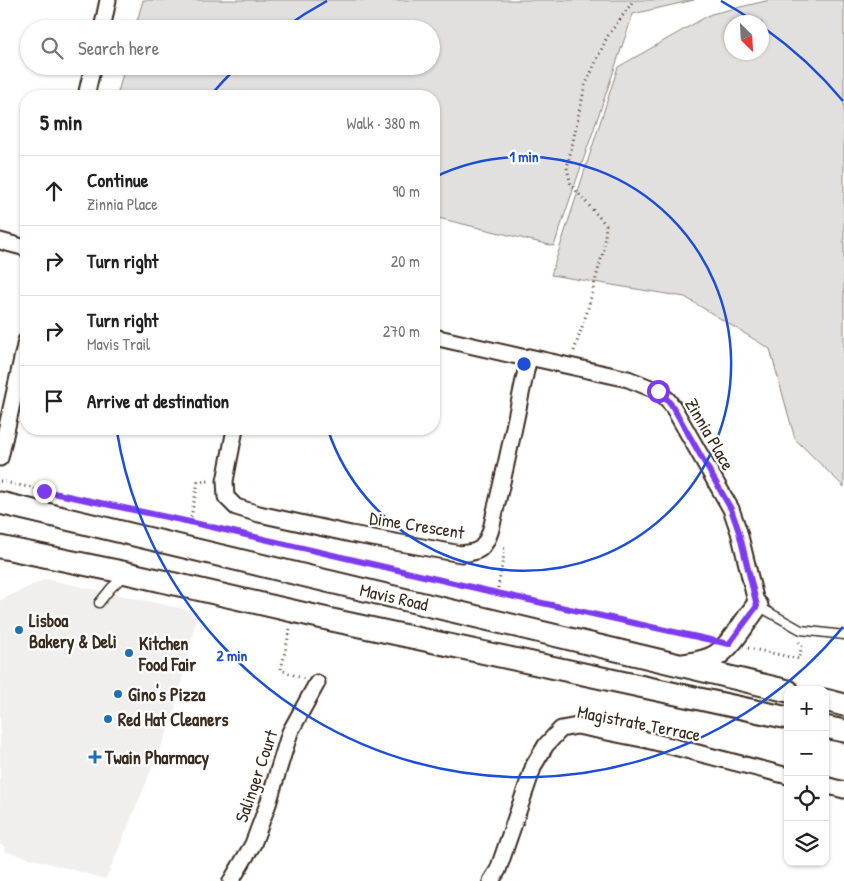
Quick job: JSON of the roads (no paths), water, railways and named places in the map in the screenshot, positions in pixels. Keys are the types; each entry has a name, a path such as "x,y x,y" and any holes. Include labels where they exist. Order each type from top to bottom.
{"main road":[{"name":"Mavis Road","path":"0,503 784,690"},
{"name":"Mavis Road","path":"0,547 127,573 293,612 784,717"},
{"path":"679,666 701,662 716,655 729,644 757,606"},
{"path":"829,701 844,705"},
{"path":"829,727 844,730"}],"street":[{"path":"104,20 108,0"},
{"path":"87,90 91,75"},
{"path":"0,242 20,247"},
{"name":"Zinnia Place","path":"440,338 628,379 658,391 673,407 731,509 739,532 757,606"},
{"name":"Dime Crescent","path":"234,435 225,481 226,497 236,507 258,514 351,534 461,554 472,553 481,549 490,530 528,357"},
{"path":"0,458 20,368"},
{"name":"Salinger Court","path":"231,881 252,844 268,804 290,732 317,683"},
{"name":"Magistrate Terrace","path":"491,881 498,870 534,765 546,744 561,729 577,726 647,740 784,775"},
{"path":"829,786 844,790"}],"lane":[{"path":"99,603 127,573"},
{"path":"757,606 801,630 844,635"}],"place":[{"name":"Lisboa Bakery & Deli","path":"19,630"},
{"name":"Kitchen Food Fair","path":"129,653"},
{"name":"Gino's Pizza","path":"118,694"},
{"name":"Red Hat Cleaners","path":"108,719"},
{"name":"Twain Pharmacy","path":"95,757"}]}
